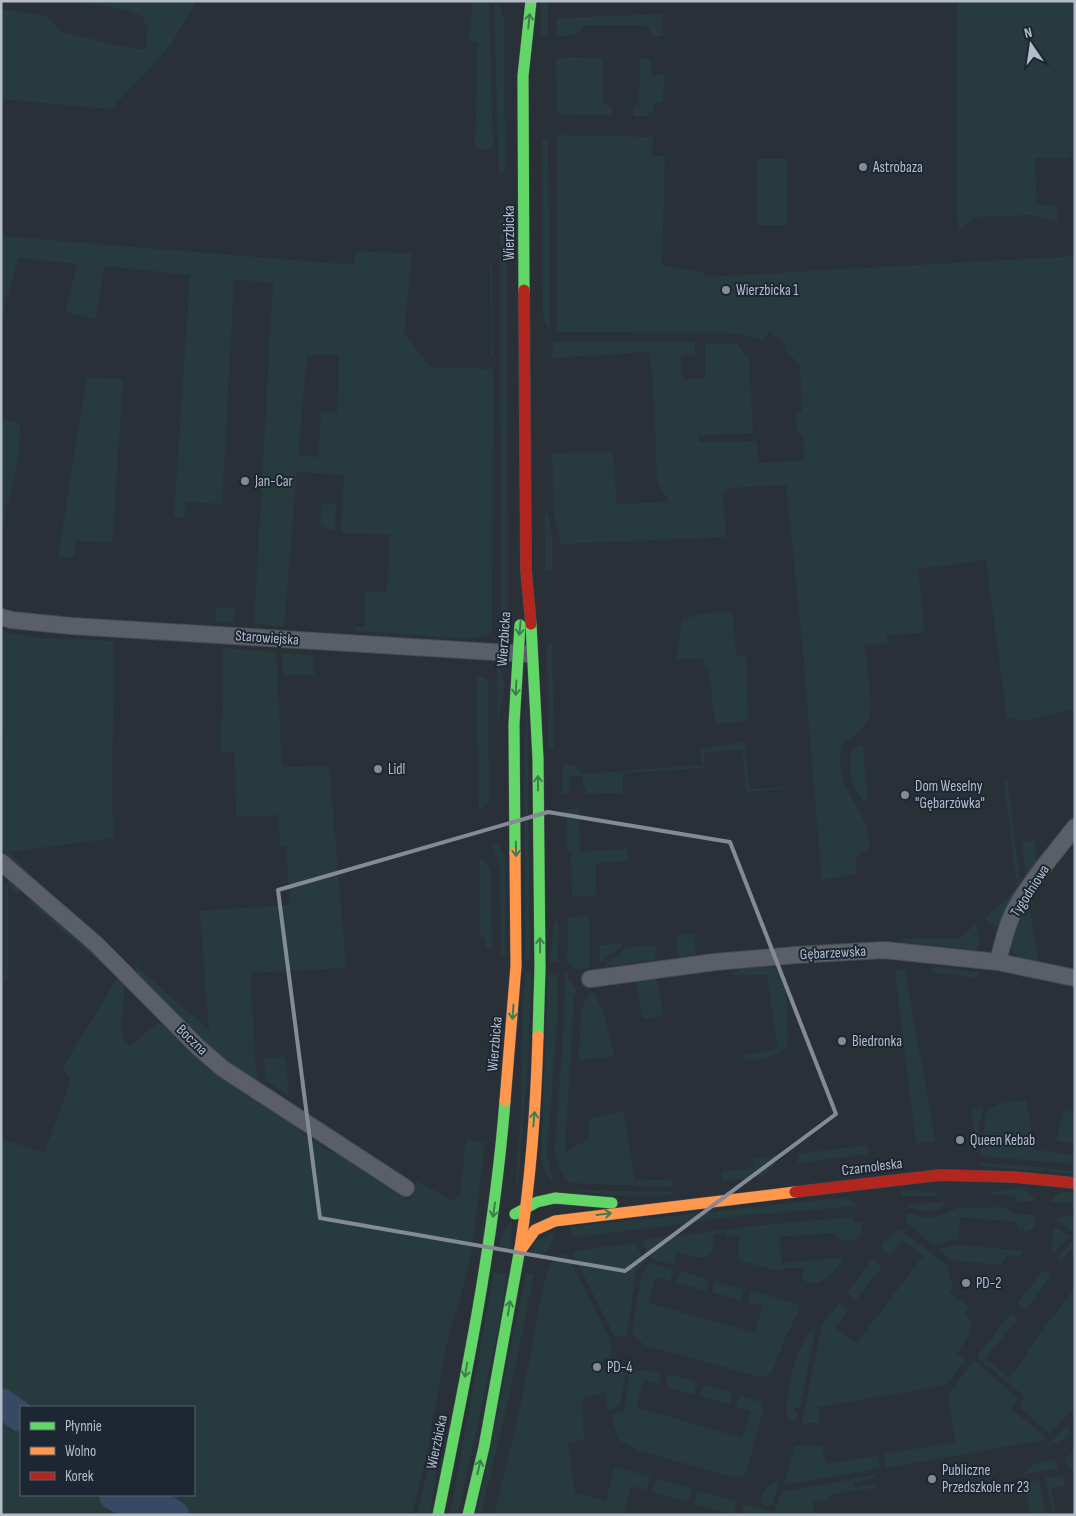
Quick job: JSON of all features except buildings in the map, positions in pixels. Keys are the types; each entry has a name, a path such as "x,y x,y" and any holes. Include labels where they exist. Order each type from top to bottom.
{"street":[{"name":"Wierzbicka","path":"523,76 531,1"},
{"name":"Wierzbicka","path":"468,1515 502,1353 526,1208 537,1083 540,967 538,760 526,654 523,76 517,20"},
{"name":"Starowiejska","path":"1,618 71,626 526,654"},
{"name":"Wierzbicka","path":"438,1515 463,1394 488,1250 500,1162 516,966 514,724 526,654"},
{"name":"Tygodniowa","path":"998,962 1015,910 1036,878 1075,827"},
{"name":"Boczna","path":"1,862 96,944 197,1046 222,1068 406,1188"},
{"name":"Gębarzewska","path":"590,979 715,962 884,950 998,962 1075,978"},
{"path":"500,1162 502,1174 510,1190 526,1208 536,1216 555,1220"},
{"path":"530,1168 534,1180 541,1189 555,1198"},
{"name":"Czarnoleska","path":"555,1220 940,1175 1013,1176 1075,1183"},
{"name":"Czarnoleska","path":"488,1250 503,1225 526,1208 546,1199 673,1206"},
{"path":"517,1256 534,1231 542,1225 555,1220"}],"highlighted area":[{"path":"548,812 730,842 836,1114 625,1271 320,1218 278,890"}],"green space":[{"path":"70,1 197,1 169,47 111,109 1,99 1,9 47,16 60,31 124,47 146,50 148,28 142,16 122,9"},
{"path":"473,1 489,1 493,150 475,149 478,43 469,41"},
{"path":"541,1 548,1 548,35 541,35"},
{"path":"957,1 1075,1 1075,154 1067,159 1035,158 1037,205 1058,206 1057,222 1033,215 974,217 958,232"},
{"path":"494,2 501,9 504,21 505,172 499,173"},
{"path":"662,14 663,36 652,36 648,27 643,25 583,25 576,34 556,36 557,18"},
{"path":"556,58 603,58 602,104 612,108 613,115 560,114 557,111"},
{"path":"640,59 651,59 651,74 664,75 663,103 655,103 654,109 647,116 633,116 634,105 639,105"},
{"path":"557,135 653,137 652,156 665,156 662,265 705,273 705,277 1075,256 1075,708 1027,721 1007,718 986,560 918,569 925,633 887,635 887,644 865,645 871,708 862,729 843,745 840,758 842,777 861,814 868,833 869,850 860,854 855,861 858,874 822,880 802,639 786,485 727,488 728,493 723,495 726,537 561,544 554,514 552,453 613,452 617,504 668,502 667,496 663,494 657,479 653,379 649,352 552,358 554,342 695,342 695,355 681,356 682,379 705,379 705,343 738,344 749,360 753,433 699,435 699,442 757,441 758,463 804,461 803,438 797,431 796,412 802,411 800,366 786,350 784,341 768,332 764,340 735,333 557,332"},
{"path":"548,138 550,330 545,323 543,313 542,143 543,139"},
{"path":"758,159 787,159 787,225 757,225"},
{"path":"500,211 506,211 508,616 501,616"},
{"path":"1,236 354,265 357,251 412,254 404,333 430,367 493,369 492,632 488,635 468,639 356,631 356,627 365,627 366,592 387,592 390,535 341,533 344,475 297,472 284,626 254,624 273,283 234,279 222,504 186,502 184,518 174,517 190,275 104,266 96,319 65,312 77,264 18,258 1,321","holes":["307,355 339,355 337,412 321,413 318,457 298,456"]},
{"path":"492,257 493,356 491,356 490,267"},
{"path":"87,377 123,379 112,543 76,541 75,557 58,557"},
{"path":"1,418 20,423 17,462 2,526"},
{"path":"336,503 335,531 320,526 322,504"},
{"path":"545,515 548,515 552,533 552,571 545,570"},
{"path":"216,607 235,609 234,623 215,622"},
{"path":"732,612 736,656 746,656 748,721 715,724 709,670 705,670 704,658 677,659 682,620 703,613"},
{"path":"1,632 44,638 114,641 112,798 114,838 9,852 47,892 6,856 1,846 1,759 4,756 1,715"},
{"path":"552,644 554,750 548,746 547,645"},
{"path":"222,648 276,652 282,767 329,766 346,968 250,973 256,1074 258,1076 253,1083 207,1049 135,973 137,963 139,969 209,1030 200,911 290,905 286,846 280,846 278,815 236,817 235,752 221,752 221,722 223,713"},
{"path":"283,653 313,655 314,675 283,675"},
{"path":"497,666 501,671 504,685 498,721 497,721"},
{"path":"484,677 488,680 489,800 479,811 477,679"},
{"path":"527,682 530,960 525,960 524,774"},
{"path":"744,742 750,789 814,786 746,792 742,749 704,753 705,768 623,773 623,793 586,794 586,787 583,787 583,776 569,777 570,794 562,795 562,765 575,765 582,774 702,765 701,749"},
{"path":"860,745 863,746 867,798 864,801 852,781 850,772 851,755 854,749"},
{"path":"1004,782 1008,782 1020,884 1019,890 1000,928 984,918 1017,887"},
{"path":"579,807 580,852 627,849 628,861 596,863 596,895 572,897 571,852 567,852 566,810"},
{"path":"1035,840 1037,869 1026,880 1022,842"},
{"path":"492,842 501,848 505,858 506,957 501,955 500,868"},
{"path":"480,860 485,860 490,868 492,949 486,948 485,937 480,937"},
{"path":"10,881 20,889 19,895 8,886 8,980 4,982 5,885"},
{"path":"31,896 97,948 118,972 124,989 121,1030 130,1046 158,1023 162,1024 186,1046 228,1078 272,1107 304,1135 325,1149 341,1155 402,1196 411,1199 417,1181 455,1202 456,1197 460,1197 466,1140 485,1143 472,1248 464,1286 448,1338 429,1444 412,1515 1,1515 1,1138 44,1153 71,1081 63,1067 118,977 28,902"},
{"path":"1028,896 1039,962 1075,969 1075,971 1021,959 1013,953 1011,947 1012,934"},
{"path":"589,916 590,968 574,970 571,965 567,965 568,917"},
{"path":"555,920 558,923 558,962 549,962"},
{"path":"976,924 979,941 976,950 901,942 902,939 960,938"},
{"path":"694,933 696,955 678,957 676,935"},
{"path":"622,944 621,947 600,963 600,945"},
{"path":"656,945 655,960 603,967 627,947"},
{"path":"767,967 781,972 786,979 788,1044 774,1056 744,1061 743,1055 778,1049 767,975 731,975 740,969"},
{"path":"937,967 977,972 979,978 930,972"},
{"path":"905,969 935,1141 916,1144 895,971"},
{"path":"567,971 568,981 572,982 577,992 574,995 565,1152 589,1139 589,1119 623,1111 635,1181 672,1179 673,1187 570,1183 560,1168 555,1150 564,1023 565,973"},
{"path":"525,972 531,972 529,1049 518,1186 516,1182 521,1117 522,1021"},
{"path":"548,974 558,975 557,1017 547,1156 553,1181 551,1181 544,1169 541,1158"},
{"path":"657,979 663,1015 643,1019 635,981"},
{"path":"593,992 602,1009 614,1056 579,1060 581,1009 590,993"},
{"path":"285,1057 289,1096 266,1081 264,1058"},
{"path":"1026,1100 1035,1150 1075,1155 1075,1164 980,1156 986,1114 989,1110 1003,1103"},
{"path":"983,1108 976,1140 971,1110"},
{"path":"1064,1110 1075,1113 1075,1145 1056,1140"},
{"path":"868,1145 869,1154 798,1163 797,1154"},
{"path":"778,1156 773,1166 763,1176 722,1181 721,1172 754,1168 753,1159"},
{"path":"979,1163 1037,1167 1075,1172 1075,1174 980,1166"},
{"path":"1020,1188 1031,1194 1036,1201 1017,1201 1014,1196 990,1194 991,1192"},
{"path":"574,1190 673,1192 671,1195 622,1196"},
{"path":"901,1190 935,1192 935,1196 902,1196"},
{"path":"1063,1192 1075,1192 1075,1203 1050,1202 1055,1195"},
{"path":"848,1197 858,1206 739,1216 572,1238 570,1227"},
{"path":"948,1202 939,1209 929,1211 908,1207 908,1204"},
{"path":"1006,1207 1015,1214 1036,1215 1034,1228 1026,1232 1019,1229 1016,1222 960,1217 958,1239 933,1245 906,1222 907,1213 928,1218 957,1208"},
{"path":"1063,1216 1075,1216 1075,1232 1073,1233 1055,1219"},
{"path":"853,1217 855,1222 862,1222 862,1234 851,1241 840,1239 833,1233 779,1237 782,1263 838,1258 844,1260 826,1279 814,1283 808,1283 802,1279 804,1268 783,1268 783,1272 737,1260 740,1235 726,1236 726,1232 713,1234 713,1247 710,1255 697,1257 677,1252 674,1265 652,1259 642,1243 643,1240 765,1225"},
{"path":"512,1222 511,1251 498,1249 504,1231"},
{"path":"1054,1226 1071,1237 1054,1253 1051,1251"},
{"path":"899,1229 947,1265 953,1287 949,1292 969,1308 965,1314 971,1324 971,1329 957,1353 966,1360 946,1385 818,1407 819,1423 802,1423 822,1325 839,1303 849,1310 835,1328 857,1343 923,1256 902,1240 890,1256 882,1250 882,1243"},
{"path":"553,1232 551,1246 548,1250 544,1253 529,1255 535,1242"},
{"path":"1073,1241 1075,1242 1075,1251 1071,1249 1061,1263 1057,1257"},
{"path":"634,1243 646,1261 636,1271 627,1335 615,1337 573,1254 574,1251"},
{"path":"958,1245 1023,1251 1021,1257 1007,1256 1000,1265 951,1260 939,1249"},
{"path":"565,1253 610,1339 611,1358 602,1360 604,1372 620,1371 626,1374 620,1405 608,1411 605,1392 582,1399 584,1439 568,1443 575,1493 606,1501 614,1467 650,1478 646,1490 631,1486 624,1512 633,1515 494,1515 520,1409 544,1283 553,1261"},
{"path":"872,1259 882,1266 856,1300 847,1293"},
{"path":"651,1263 674,1270 670,1281 655,1277 648,1303 755,1333 763,1306 748,1302 751,1291 798,1305 800,1310 786,1335 771,1374 760,1377 644,1345 632,1334 642,1273"},
{"path":"1043,1270 1051,1276 1026,1309 1018,1303"},
{"path":"680,1271 709,1280 706,1291 677,1283"},
{"path":"494,1272 507,1274 499,1325 458,1515 450,1515"},
{"path":"526,1273 534,1274 509,1397 481,1515 476,1515"},
{"path":"715,1281 743,1289 741,1300 712,1292"},
{"path":"1075,1288 1075,1406 1050,1434 1020,1407 1024,1396 977,1357 1011,1313 1018,1319 985,1358 1009,1378 1027,1354 1026,1352"},
{"path":"816,1325 800,1408 795,1407 794,1413 798,1414 795,1422 787,1416 786,1410 794,1365 802,1345"},
{"path":"974,1360 1017,1398 1012,1409 1046,1437 1043,1440 886,1468 884,1454 955,1442 948,1395"},
{"path":"645,1370 660,1373 660,1384 644,1380 636,1407 742,1438 751,1412 736,1407 738,1398 741,1396 760,1402 763,1411 746,1473 743,1476 735,1478 640,1451 619,1440 613,1424 613,1414 625,1410 629,1374"},
{"path":"672,1375 695,1382 694,1395 665,1386 668,1377"},
{"path":"704,1385 729,1392 732,1398 730,1405 700,1396"},
{"path":"1068,1424 1069,1436 1058,1443 1046,1446"},
{"path":"437,1443 438,1461 430,1515 417,1515 433,1446"},
{"path":"795,1446 822,1446 826,1464 878,1455 880,1468 784,1485"},
{"path":"1075,1452 1075,1466 1067,1467 1065,1457"},
{"path":"1056,1459 1058,1468 1023,1475 1034,1464"},
{"path":"875,1475 875,1478 853,1483 854,1487 875,1484 875,1488 832,1494 829,1499 813,1502 815,1515 741,1515 744,1504 774,1512 782,1492"},
{"path":"1063,1475 1065,1486 1051,1489 1056,1515 1053,1515 1045,1478"},
{"path":"658,1479 689,1488 691,1491 688,1502 652,1492"},
{"path":"1039,1480 1046,1515 1030,1515 1024,1482"},
{"path":"779,1482 773,1503 767,1506 760,1503 768,1486"},
{"path":"700,1491 736,1501 735,1515 694,1504 697,1492"}],"waterway":[{"path":"1,1403 20,1416"},
{"path":"116,1496 168,1511 174,1515"}],"traffic: fast":[{"path":"524,290 523,76 531,1"},
{"path":"531,624 538,759 540,967 538,1036"},
{"path":"515,853 514,724 520,625"},
{"path":"438,1515 478,1309 494,1205 505,1101"},
{"path":"515,1214 537,1202 555,1198 612,1203"},
{"path":"468,1515 484,1447 520,1248"}],"traffic: slow":[{"path":"505,1101 516,966 515,853"},
{"path":"520,1248 532,1142 538,1036"},
{"path":"520,1251 535,1230 555,1221 795,1192"}],"traffic: jam":[{"path":"524,290 526,570 531,624"},
{"path":"795,1192 940,1175 1013,1177 1075,1183"}],"place":[{"name":"Astrobaza","path":"863,167"},
{"name":"Wierzbicka 1","path":"726,290"},
{"name":"Jan-Car","path":"245,481"},
{"name":"Lidl","path":"378,769"},
{"name":"Dom Weselny \"Gębarzówka\"","path":"905,795"},
{"name":"Biedronka","path":"842,1041"},
{"name":"Queen Kebab","path":"960,1140"},
{"name":"PD-2","path":"966,1283"},
{"name":"PD-4","path":"597,1367"},
{"name":"Publiczne Przedszkole nr 23","path":"932,1479"}]}
